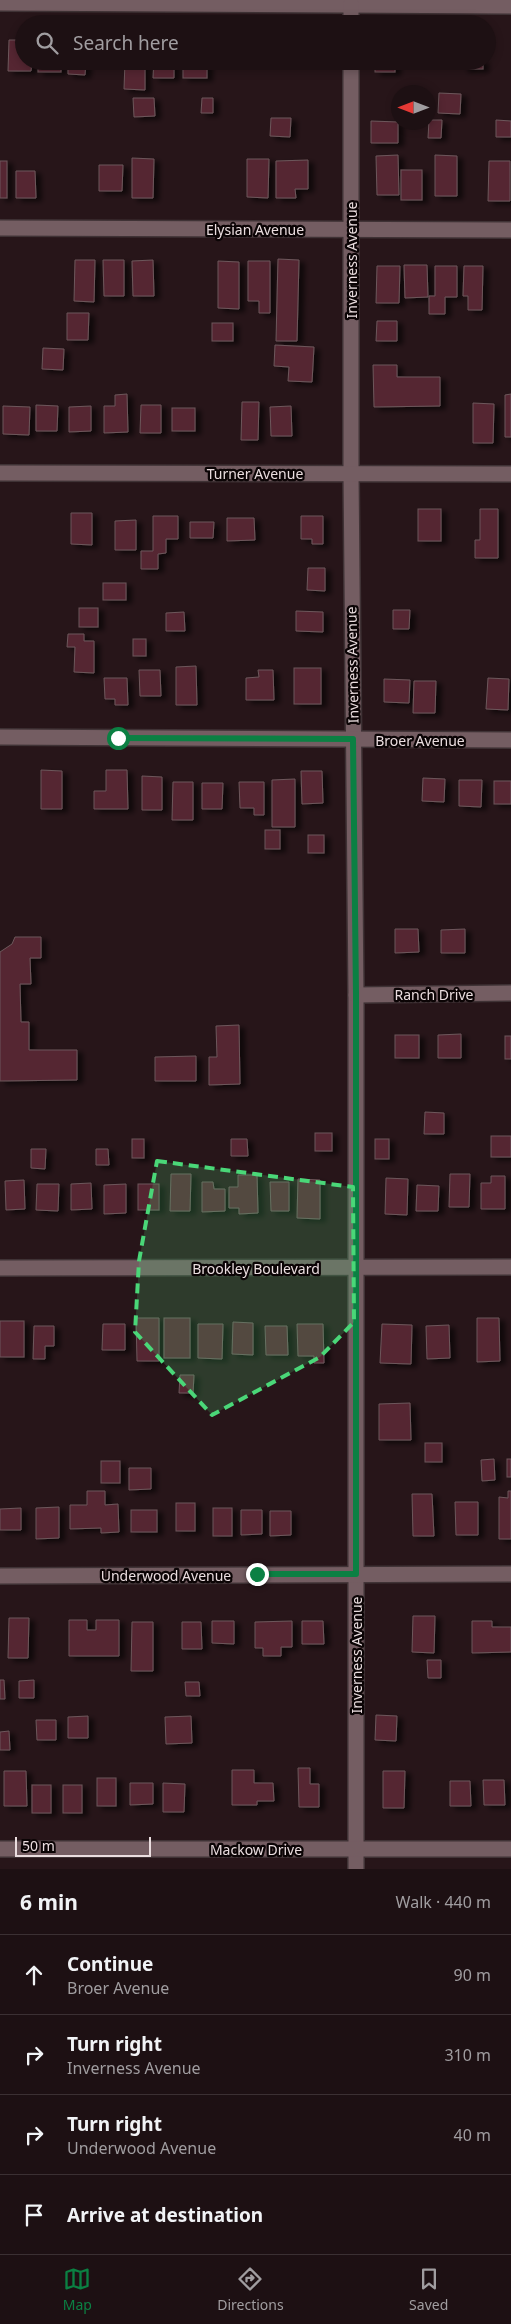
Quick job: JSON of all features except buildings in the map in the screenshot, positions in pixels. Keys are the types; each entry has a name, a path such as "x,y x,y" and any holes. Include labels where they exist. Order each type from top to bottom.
{"street":[{"path":"0,3 511,6"},
{"path":"351,4 351,15"},
{"name":"Inverness Avenue","path":"351,70 351,473 357,1268 356,1869"},
{"name":"Elysian Avenue","path":"0,228 511,230"},
{"name":"Turner Avenue","path":"0,473 511,474"},
{"name":"Broer Avenue","path":"0,737 511,740"},
{"name":"Ranch Drive","path":"356,994 511,993"},
{"name":"Brookley Boulevard","path":"0,1268 511,1267"},
{"name":"Underwood Avenue","path":"0,1576 511,1574"},
{"name":"Mackow Drive","path":"0,1849 511,1849"}],"highlighted area":[{"path":"157,1161 353,1187 354,1322 320,1357 212,1415 135,1332 139,1261"}],"route":[{"path":"118,738 353,739 357,1198 356,1574 257,1574"}]}
